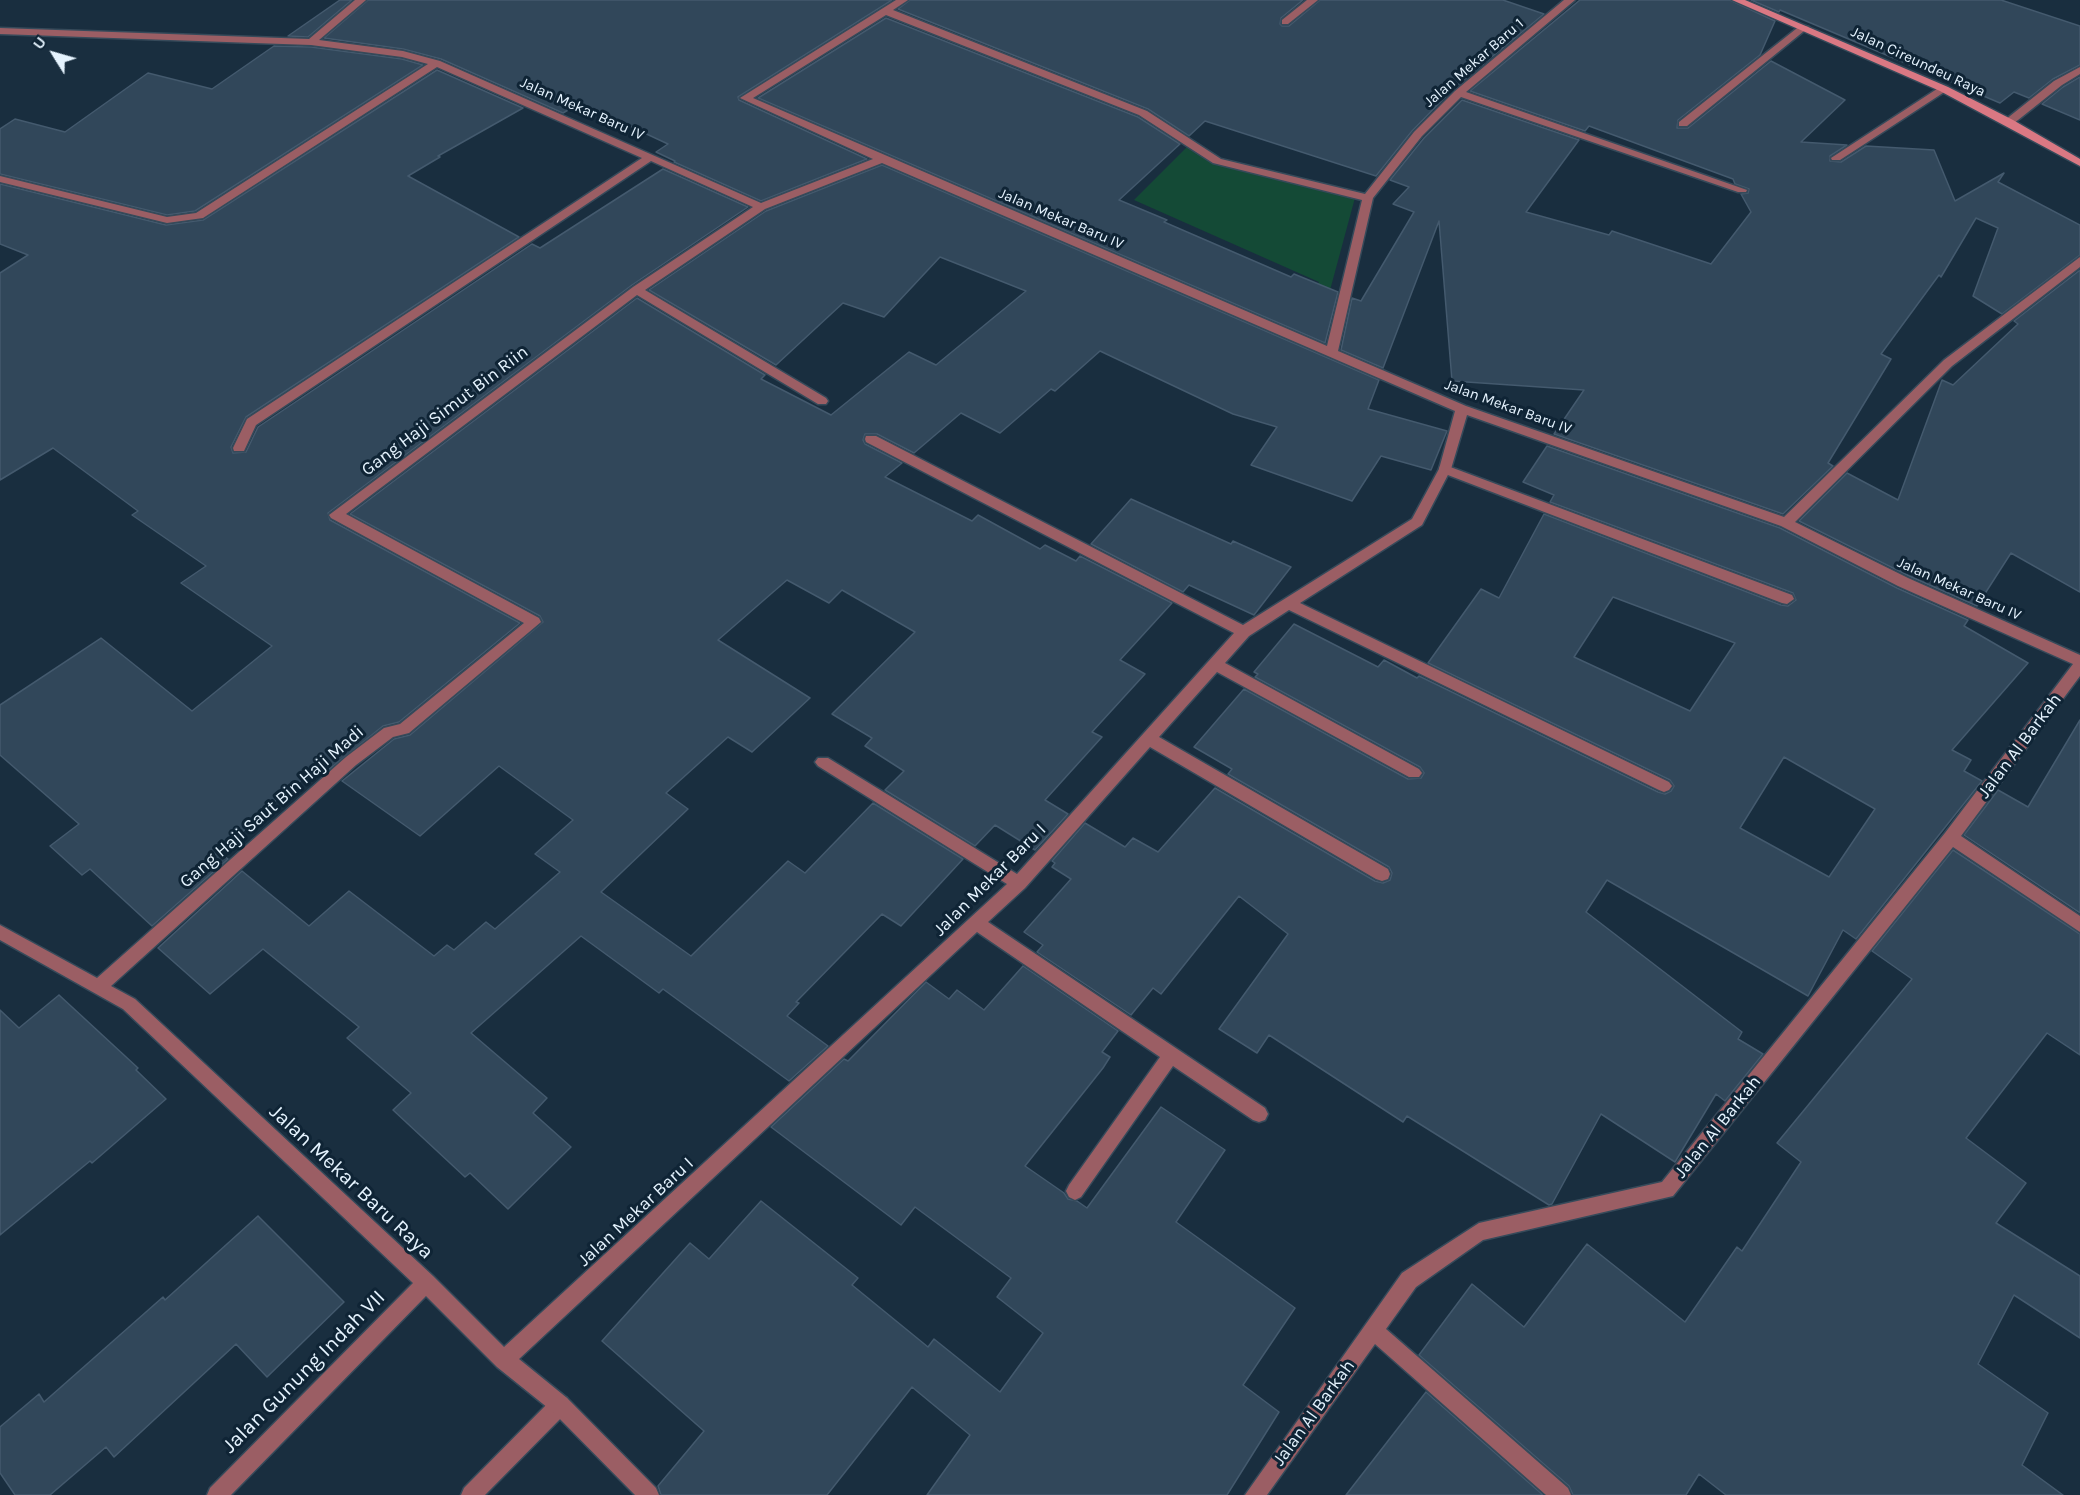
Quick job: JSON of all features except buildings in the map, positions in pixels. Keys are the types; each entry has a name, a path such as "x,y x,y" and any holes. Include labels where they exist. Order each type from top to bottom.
{"main road":[{"name":"Jalan Cireundeu Raya","path":"1737,0 1944,89 2009,122 2080,163"}],"street":[{"path":"311,42 360,0"},
{"path":"886,11 903,0"},
{"path":"1285,22 1313,0"},
{"name":"Jalan Mekar Baru 1","path":"1331,353 1368,198 1418,134 1459,93 1570,0"},
{"path":"886,11 1143,113 1217,160 1368,198"},
{"name":"Jalan Mekar Baru IV","path":"886,11 745,98 1462,409 1786,523 1904,582 2080,663"},
{"path":"1683,124 1804,27"},
{"name":"Jalan Mekar Baru IV","path":"0,31 311,42 404,54 436,63 761,207"},
{"path":"0,179 168,220 199,216 436,63"},
{"path":"2009,122 2058,83 2080,70"},
{"path":"1836,158 1944,89"},
{"path":"1459,93 1742,190"},
{"path":"240,448 251,422 650,157"},
{"path":"761,207 882,159"},
{"name":"Gang Haji Simut Bin Riin","path":"534,622 336,515 637,290 761,207"},
{"path":"1786,523 1948,363 2080,261"},
{"path":"637,290 822,401"},
{"name":"Jalan Mekar Baru I","path":"504,1360 1019,883 1244,632 1417,522 1445,469 1462,409"},
{"path":"871,439 1244,632"},
{"path":"1445,469 1787,599"},
{"path":"1287,603 1664,786"},
{"name":"Gang Haji Saut Bin Haji Madi","path":"98,987 351,761 389,732 404,729 534,622"},
{"name":"Jalan Al Barkah","path":"1255,1495 1409,1280 1479,1232 1667,1190 1951,838 2080,663"},
{"path":"1214,664 1414,773"},
{"path":"1149,739 1382,874"},
{"path":"824,762 1019,883"},
{"path":"1951,838 2080,925"},
{"path":"977,923 1259,1114"},
{"name":"Jalan Mekar Baru Raya","path":"0,932 129,1004 426,1283 504,1360 560,1405 649,1495"},
{"path":"1075,1191 1171,1055"},
{"name":"Jalan Gunung Indah VII","path":"217,1495 426,1283"},
{"path":"1374,1331 1561,1495"},
{"path":"471,1495 560,1405"}],"green space":[{"path":"1190,144 1222,159 1356,194 1319,331 1293,321 1319,282 1134,200"}]}
